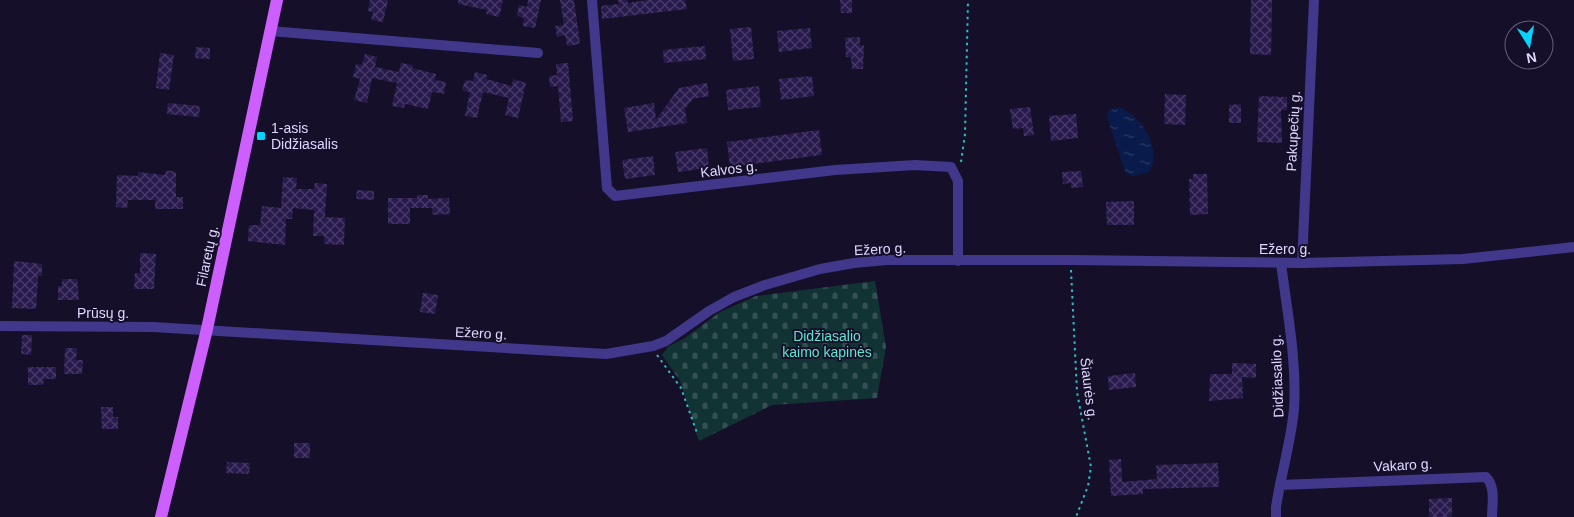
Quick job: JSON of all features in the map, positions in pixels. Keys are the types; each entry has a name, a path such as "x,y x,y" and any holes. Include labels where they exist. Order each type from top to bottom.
{"main road":[{"name":"Filaretų g.","path":"161,517 207,330 276,0"}],"street":[{"name":"Kalvos g.","path":"592,0 608,188 615,196 835,170 915,165 951,167 956,176"},
{"name":"Pakupečių g.","path":"1302,263 1314,0"},
{"path":"270,31 538,53"},
{"path":"956,176 958,181 958,261"},
{"name":"Ežero g.","path":"207,330 606,354 652,346 666,340 709,311 734,297 765,285 820,269 887,260 1302,263 1462,259 1574,247"},
{"name":"Didžiasalio g.","path":"1276,517 1294,408 1293,360 1281,263"},
{"name":"Prūsų g.","path":"0,326 153,327 207,330"},
{"name":"Vakaro g.","path":"1280,485 1486,477 1491,482 1492,488 1492,517"}],"path":[{"path":"956,176 961,164 965,134 968,0"},
{"name":"Šiaurės g.","path":"1071,260 1076,392 1091,467 1088,486 1076,517"},
{"path":"652,346 682,388 697,433"}],"green space":[{"name":"Didžiasalio kaimo kapinės","path":"875,281 886,347 877,398 772,405 699,441 680,381 662,355 669,346 685,338 720,312 756,296"}],"water":[{"path":"1118,107 1134,117 1152,144 1154,154 1149,172 1133,176 1126,174 1107,117 1108,111"}],"building":[{"path":"370,0 388,0 383,22 371,20 373,12 368,11"},
{"path":"458,0 503,0 499,17 486,14 487,10 458,4"},
{"path":"528,0 541,0 535,28 523,26 524,18 517,16 519,5 527,7"},
{"path":"560,0 574,0 580,44 567,46 565,35 557,37 555,26 564,25"},
{"path":"618,0 627,0 628,3 647,0 685,0 687,9 602,19 601,6 619,4"},
{"path":"840,0 852,0 852,13 841,13"},
{"path":"1251,0 1272,0 1271,55 1250,54"},
{"path":"751,27 754,59 733,61 730,29"},
{"path":"810,28 812,48 779,52 777,31"},
{"path":"860,37 860,46 864,45 863,69 852,69 851,57 846,57 845,38"},
{"path":"705,46 706,59 664,63 663,50"},
{"path":"196,47 210,48 210,59 195,58"},
{"path":"160,53 174,55 169,90 156,88"},
{"path":"365,54 377,57 375,67 399,72 401,63 413,65 412,68 436,74 435,80 446,82 444,94 432,92 428,109 405,104 404,108 392,106 397,83 372,78 367,103 354,100 360,79 353,77 356,64 362,65"},
{"path":"568,63 573,121 561,122 558,86 550,87 549,76 557,75 556,64"},
{"path":"475,72 487,75 486,79 512,86 513,79 526,83 518,118 505,115 509,98 483,92 477,118 465,116 470,92 462,91 465,80 473,81"},
{"path":"812,76 814,96 781,100 779,79"},
{"path":"707,83 709,96 693,99 685,109 687,123 628,132 624,108 654,103 656,120 679,88"},
{"path":"759,86 761,107 728,110 726,90"},
{"path":"1165,94 1186,95 1185,125 1164,124"},
{"path":"1259,96 1287,97 1287,110 1281,110 1282,143 1257,142"},
{"path":"168,103 200,106 199,117 167,114"},
{"path":"1241,104 1241,123 1229,123 1229,105"},
{"path":"1030,107 1034,135 1024,136 1023,128 1013,129 1010,109"},
{"path":"1076,114 1078,138 1051,141 1049,116"},
{"path":"819,130 822,155 730,167 727,142"},
{"path":"707,148 709,168 678,172 675,152"},
{"path":"653,156 655,175 625,179 622,160"},
{"path":"166,170 176,172 176,197 183,197 183,209 155,209 155,200 128,200 127,208 116,207 117,175 138,176 138,172 165,175"},
{"path":"1081,171 1083,187 1071,188 1071,183 1063,184 1062,172"},
{"path":"1193,174 1207,174 1208,214 1190,215 1189,179 1193,179"},
{"path":"283,177 297,178 296,189 314,189 315,183 327,184 325,217 345,218 344,245 324,244 324,236 313,236 314,210 293,208 292,219 286,219 285,245 248,241 249,225 260,225 262,206 281,208"},
{"path":"357,190 374,191 374,200 356,199"},
{"path":"417,195 428,195 428,199 449,198 450,214 433,215 432,208 410,208 410,224 388,224 388,198 417,198"},
{"path":"1134,201 1134,225 1107,225 1106,202"},
{"path":"140,253 156,254 154,289 134,289 135,273 140,274"},
{"path":"14,261 42,264 42,276 38,276 36,309 12,308"},
{"path":"62,279 77,279 79,300 58,300 58,286 62,286"},
{"path":"423,293 438,295 435,314 420,312"},
{"path":"22,335 32,335 31,355 21,354"},
{"path":"65,348 77,348 76,360 83,360 82,374 64,374"},
{"path":"1232,363 1256,364 1256,378 1242,377 1243,398 1209,401 1210,374 1232,374"},
{"path":"28,367 56,367 56,379 44,379 43,385 28,385"},
{"path":"1135,373 1136,387 1109,390 1108,376"},
{"path":"101,407 113,407 113,417 118,417 118,429 102,429"},
{"path":"294,443 310,443 310,458 294,458"},
{"path":"1121,459 1122,482 1157,479 1156,465 1218,463 1219,487 1143,489 1143,494 1111,496 1109,460"},
{"path":"227,462 250,463 249,474 226,473"},
{"path":"1452,498 1452,517 1429,517 1429,499"}],"place":[{"name":"1-asis Didžiasalis","path":"261,136"}]}
